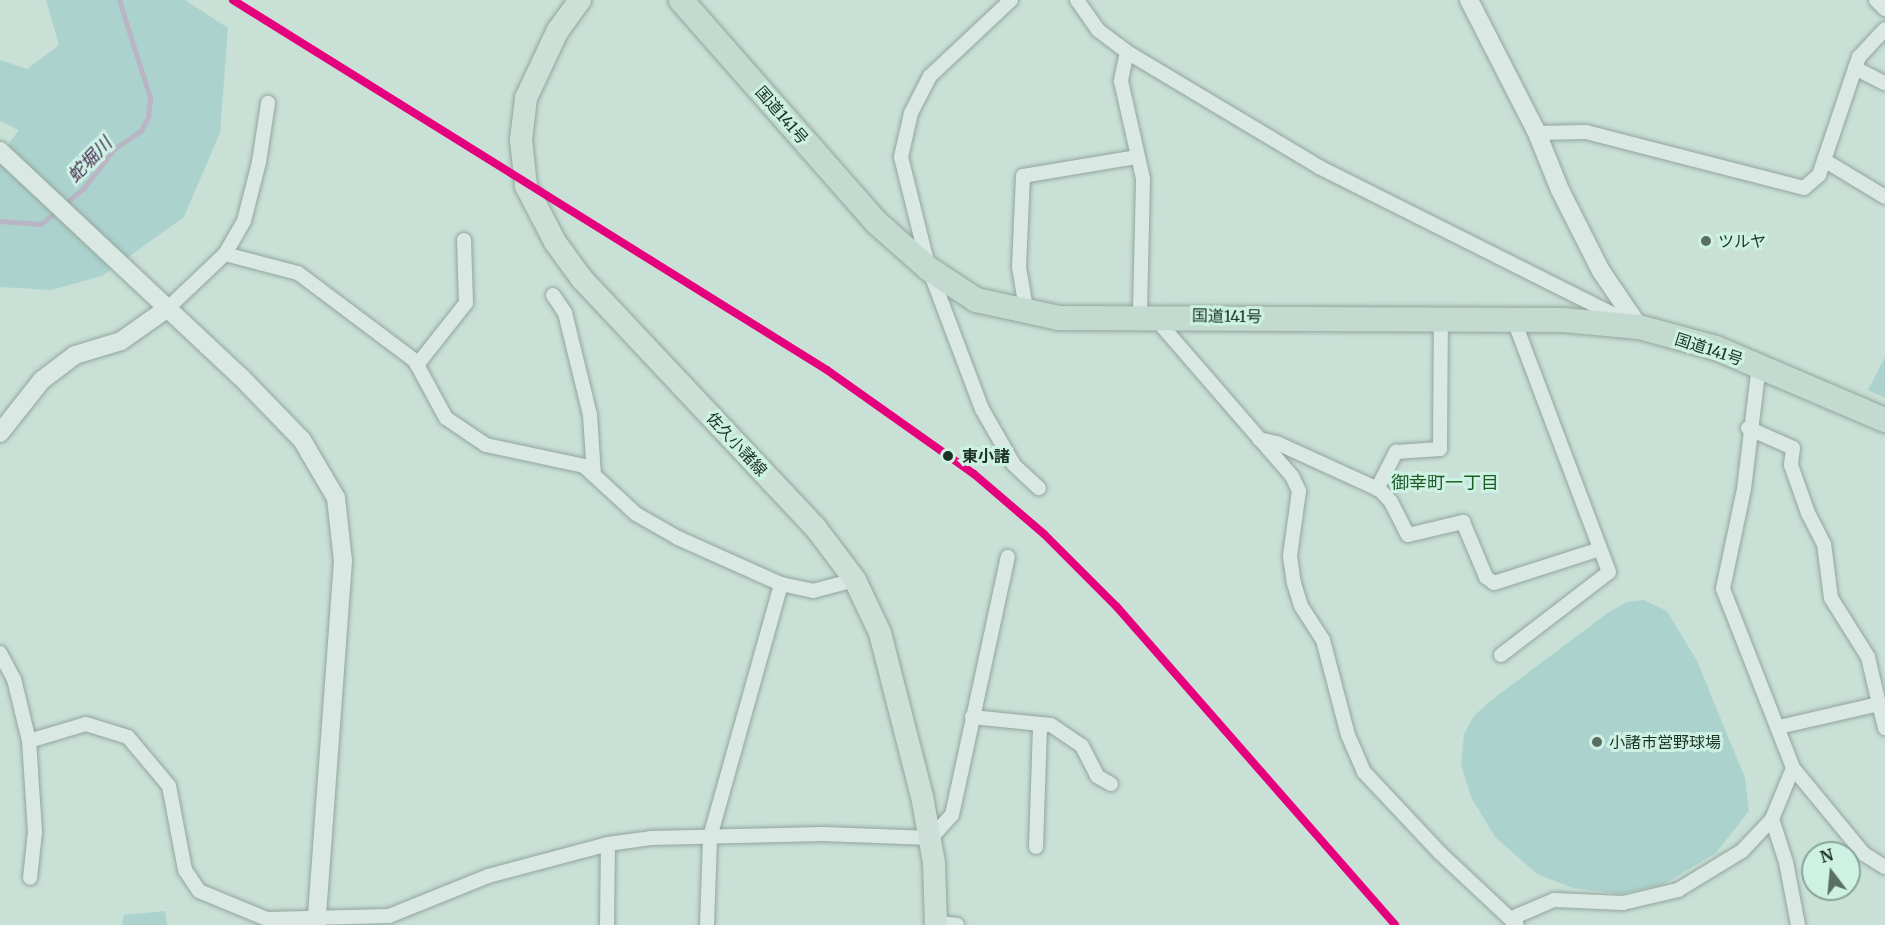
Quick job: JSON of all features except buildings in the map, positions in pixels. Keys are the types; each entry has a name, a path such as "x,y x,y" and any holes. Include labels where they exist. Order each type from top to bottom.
{"highway":[{"name":"国道141号","path":"681,0 876,222 929,269 976,300 1027,314 1059,318 1146,315 1514,320 1639,327 1759,365 1885,420"}],"main road":[{"name":"佐久小諸線","path":"580,0 539,66 526,98 521,140 526,186 535,209 582,279 815,527 855,580 880,633 931,838 943,924"}],"street":[{"path":"1011,0 930,76 911,113 901,158 929,269 982,409 1014,465 1039,488"},
{"path":"1077,0 1098,30 1127,52 1319,167 1639,327"},
{"path":"1469,0 1537,133 1560,190 1601,271 1639,327"},
{"path":"1876,0 1885,9"},
{"path":"1537,133 1586,132 1804,188 1819,175 1855,68 1885,29"},
{"path":"1127,52 1121,81 1136,157 1143,179 1146,315 1292,476 1299,491 1290,556 1294,583 1301,606 1323,639 1348,735 1364,772 1440,854 1514,921 1554,900 1623,903 1678,890 1742,851 1772,819 1793,768"},
{"path":"1855,68 1885,83"},
{"path":"0,434 42,380 75,355 121,340 168,308 225,254 244,221 259,162 268,103"},
{"path":"3,153 168,308 302,440 336,498 343,561 316,921"},
{"path":"1027,314 1019,267 1023,176 1136,157"},
{"path":"1824,160 1885,196"},
{"path":"417,365 466,303 464,240"},
{"path":"225,254 298,273 417,365 446,418 486,445 584,466 636,514 678,538 781,584 813,591 855,580"},
{"path":"553,295 565,313 590,415 594,475"},
{"path":"1377,489 1396,452 1440,449 1441,319"},
{"path":"1501,655 1609,572 1514,320"},
{"path":"1759,365 1748,428 1744,489 1723,589 1779,727 1793,768 1864,854 1885,867"},
{"path":"1748,428 1793,448 1791,465 1808,513 1824,544 1831,598 1868,657 1880,696 1885,728"},
{"path":"1259,439 1277,443 1377,489 1391,502 1408,535 1463,522 1486,578 1494,583 1600,549"},
{"path":"29,741 86,724 128,737 169,786 185,870 199,891 267,919 316,921 389,916 488,876 608,844 710,837 823,834 931,838 952,816 1008,556"},
{"path":"707,925 710,837 781,584"},
{"path":"0,653 14,680 29,741 35,832 30,878"},
{"path":"1779,727 1880,696"},
{"path":"972,717 1051,724 1082,746 1097,776 1111,784"},
{"path":"1036,847 1040,724"},
{"path":"1772,819 1786,862 1798,925"},
{"path":"607,925 608,844"}],"shaded area":[{"path":"46,0 185,0 228,28 220,133 184,217 102,276 51,290 0,287 0,156 19,130 0,121 0,60 27,69 59,45"},
{"path":"1885,357 1885,398 1868,390"},
{"name":"小諸市営野球場","path":"1644,600 1667,611 1697,661 1745,778 1749,811 1716,853 1662,885 1620,894 1573,888 1537,874 1495,837 1471,797 1461,764 1464,734 1474,716 1489,702 1609,612 1627,602"},
{"path":"165,911 167,925 122,925 124,915"}],"waterway":[{"name":"蛇堀川","path":"63,205 83,189 114,149 141,131 148,117 150,98 119,0"},
{"name":"蛇堀川","path":"0,221 41,224 57,211"}],"transit line":[{"path":"233,0 827,370 974,474 1044,534 1117,607 1395,925"}],"place":[{"name":"ツルヤ","path":"1706,241"},
{"name":"東小諸","path":"948,456"},
{"name":"小諸市営野球場","path":"1597,742"}],"district":[{"name":"御幸町一丁目","path":"1445,483"}]}
